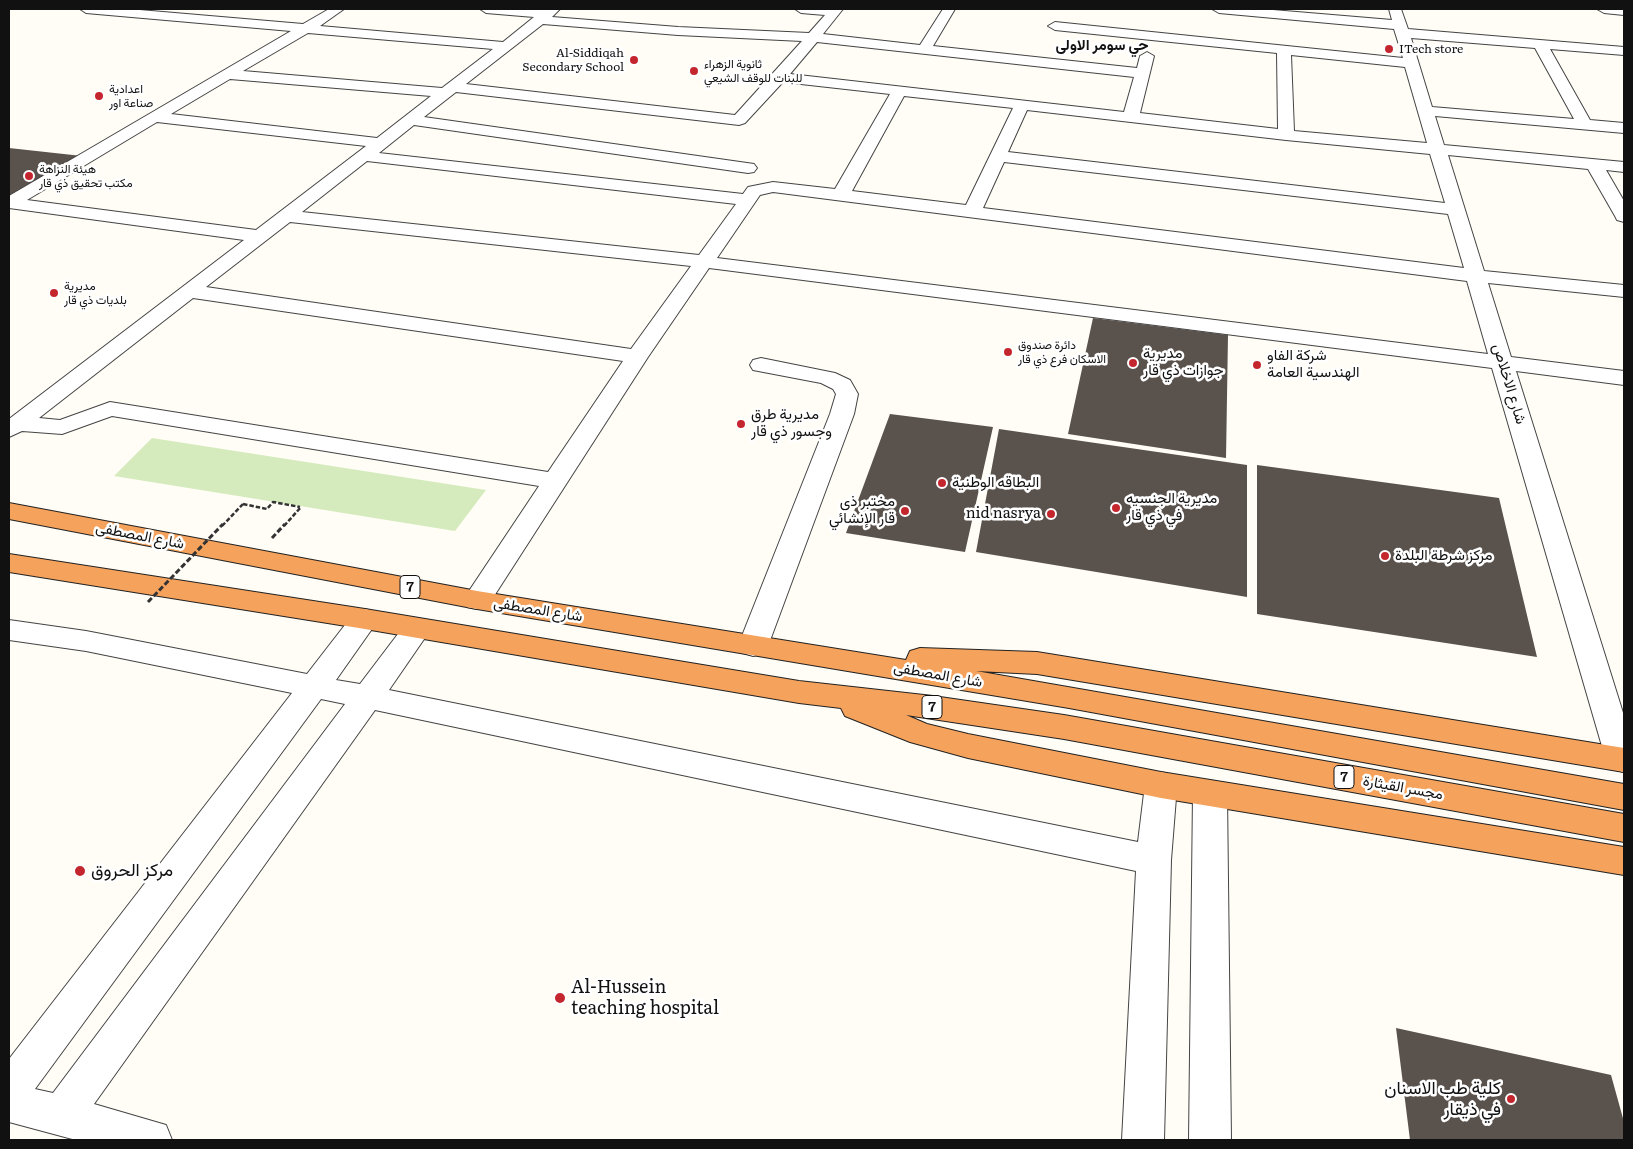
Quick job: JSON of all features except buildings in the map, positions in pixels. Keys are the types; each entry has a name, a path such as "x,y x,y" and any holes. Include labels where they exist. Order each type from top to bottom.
{"highway":[{"name":"شارع المصطفى","path":"9,511 477,600 753,646 814,654 1067,712"},
{"name":"شارع المصطفى","path":"9,562 800,692 933,707 1067,712"},
{"path":"814,654 887,658 966,659 1037,664 1623,760"},
{"path":"800,692 867,711 921,734 1161,785 1624,862"},
{"name":"مجسر القيثارة","path":"1067,712 1624,797"},
{"name":"مجسر القيثارة","path":"1067,712 1624,828"}],"street":[{"path":"86,9 505,46"},
{"path":"213,19 232,9"},
{"path":"9,203 338,9"},
{"path":"486,9 546,14 678,31 812,37 924,49 1042,57 1142,73"},
{"path":"801,9 836,10"},
{"path":"924,49 949,9"},
{"path":"1062,9 1053,31 1152,36 1412,63"},
{"path":"1219,9 1400,22 1539,43 1624,51"},
{"path":"1604,9 1624,11"},
{"path":"226,74 450,90 739,120 779,77 836,10"},
{"path":"12,427 546,14"},
{"name":"شارع الاخلاص","path":"1400,22 1623,760"},
{"path":"1131,117 1152,36"},
{"path":"1539,43 1585,125"},
{"path":"1284,50 1286,135"},
{"path":"779,77 1286,135 1624,167"},
{"path":"841,195 899,91"},
{"path":"972,212 1022,105"},
{"path":"1426,111 1624,128"},
{"path":"154,117 381,143"},
{"path":"410,120 748,168"},
{"path":"364,156 748,200"},
{"path":"999,156 1457,210"},
{"path":"1594,164 1624,216"},
{"path":"477,600 637,356 754,192 767,187 1476,276 1624,292"},
{"path":"9,203 260,236"},
{"path":"285,216 705,262 1624,378"},
{"path":"189,291 637,356"},
{"path":"753,646 842,414 847,394 842,385 826,378 761,366"},
{"path":"12,427 62,426 110,409 556,481"},
{"path":"9,1091 365,619"},
{"path":"61,1116 417,629"},
{"path":"9,630 86,641 366,697 1154,860"},
{"path":"1143,1140 1154,860 1161,785"},
{"path":"1210,794 1210,1140"},
{"path":"9,1102 151,1140"}],"path":[{"path":"148,602 243,504 267,509 273,502 301,507 253,558"}],"green space":[{"path":"152,438 486,490 455,531 114,476"}],"place":[{"name":"ITech store","path":"1389,49"},
{"name":"Al-Siddiqah Secondary School","path":"634,60"},
{"name":"ثانوية الزهراء للبنات للوقف الشيعي","path":"694,71"},
{"name":"اعدادية صناعة اور","path":"99,96"},
{"name":"هيئة النزاهة مكتب تحقيق ذي قار","path":"29,176"},
{"name":"مديرية بلديات ذي قار","path":"54,293"},
{"name":"دائرة صندوق الاسكان فرع ذي قار","path":"1008,352"},
{"name":"مديرية جوازات ذي قار","path":"1133,363"},
{"name":"شركة الفاو الهندسية العامة","path":"1257,365"},
{"name":"مديرية طرق وجسور ذي قار","path":"741,424"},
{"name":"البطاقه الوطنية","path":"942,483"},
{"name":"مديرية الجنسيه في ذي قار","path":"1116,508"},
{"name":"مختبر ذي قار الإنشائي","path":"905,511"},
{"name":"nid nasrya","path":"1051,514"},
{"name":"مركز شرطة البلدة","path":"1385,556"},
{"name":"مركز الحروق","path":"80,871"},
{"name":"Al-Hussein teaching hospital","path":"560,998"},
{"name":"كلية طب الاسنان في ذيقار","path":"1511,1099"}],"district":[{"name":"حي سومر الاولى","path":"1102,46"}]}
